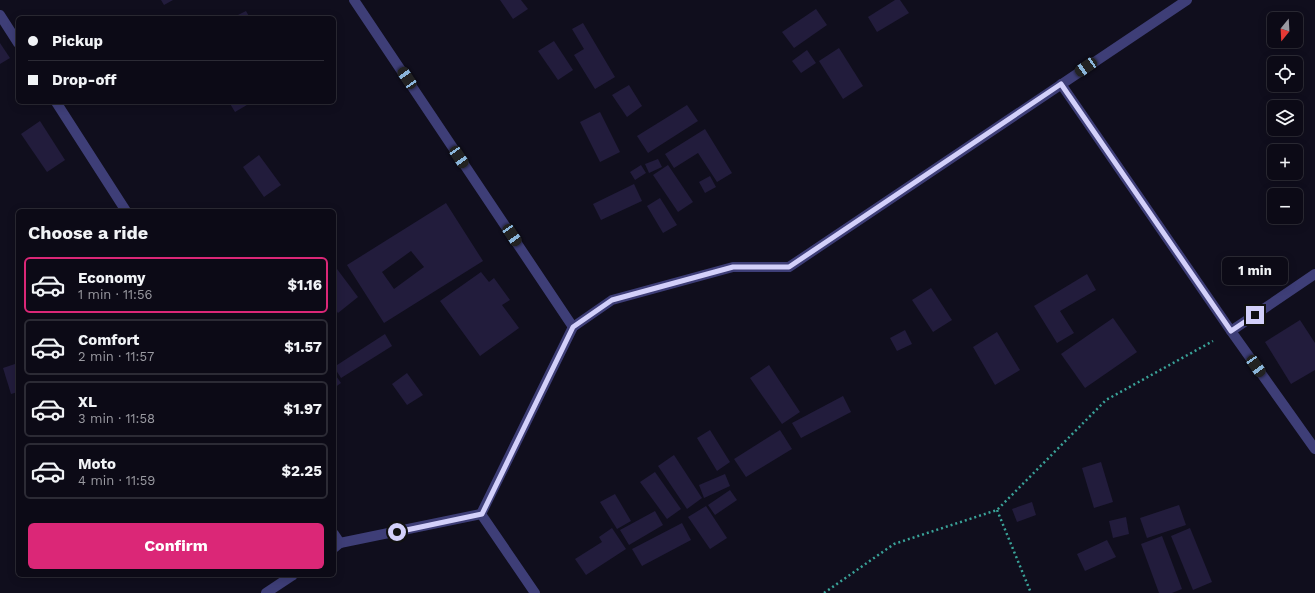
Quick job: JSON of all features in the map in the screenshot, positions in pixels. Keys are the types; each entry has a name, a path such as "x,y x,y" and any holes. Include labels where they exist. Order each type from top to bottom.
{"street":[{"path":"354,0 573,327"},
{"path":"482,514 573,327 612,300 733,267 789,267 1187,0"},
{"path":"0,15 16,39"},
{"path":"1061,84 1231,331 1315,448"},
{"path":"57,104 125,209"},
{"path":"1231,331 1315,274"},
{"path":"337,545 482,514"},
{"path":"482,514 535,593"},
{"path":"266,593 290,577"}],"path":[{"path":"824,593 894,544 996,510 1106,400 1231,331"},
{"path":"996,510 1031,593"}],"building":[{"path":"161,0 173,0 164,5"},
{"path":"500,0 521,0 528,9 513,19"},
{"path":"895,0 900,0 909,13 877,32 868,17"},
{"path":"816,9 827,25 794,48 782,32"},
{"path":"246,11 249,16 236,16"},
{"path":"583,23 615,77 595,89 574,55 584,49 572,29"},
{"path":"554,41 573,70 558,80 538,51"},
{"path":"0,43 10,58 0,64"},
{"path":"839,48 863,86 843,99 819,61"},
{"path":"807,50 816,63 801,73 792,61"},
{"path":"629,85 642,106 627,117 612,95"},
{"path":"230,104 249,104 235,112"},
{"path":"687,105 698,121 648,153 637,136"},
{"path":"600,112 620,152 600,162 580,122"},
{"path":"40,121 65,160 47,172 21,134"},
{"path":"705,129 732,173 717,182 698,153 674,168 665,154"},
{"path":"259,155 281,185 264,197 243,167"},
{"path":"658,159 662,167 649,173 645,164"},
{"path":"641,165 646,173 635,180 630,172"},
{"path":"668,165 693,202 678,212 653,175"},
{"path":"710,176 716,187 705,193 699,182"},
{"path":"634,184 642,201 601,220 593,204"},
{"path":"660,198 677,225 663,233 647,206"},
{"path":"446,203 483,261 384,323 347,265","holes":["411,251 424,267 394,289 382,272"]},
{"path":"336,268 358,297 338,313 336,310"},
{"path":"481,272 489,282 494,278 510,300 502,305 519,328 480,356 440,301"},
{"path":"1087,274 1096,290 1060,311 1074,333 1057,343 1034,306"},
{"path":"931,288 952,320 933,332 912,300"},
{"path":"1113,318 1137,352 1085,388 1061,354"},
{"path":"1300,320 1315,343 1315,370 1291,384 1265,342"},
{"path":"905,330 912,344 897,351 890,338"},
{"path":"997,332 1020,370 995,385 973,347"},
{"path":"385,334 392,346 341,378 336,370 336,366"},
{"path":"16,364 16,393 11,394 3,368"},
{"path":"769,365 800,412 782,424 750,378"},
{"path":"407,373 423,395 407,405 392,384"},
{"path":"336,376 341,383 336,387"},
{"path":"843,396 851,412 801,438 792,423"},
{"path":"710,430 730,462 717,471 697,438"},
{"path":"780,430 792,449 746,477 734,459"},
{"path":"674,455 702,498 687,509 658,466"},
{"path":"1101,462 1113,502 1094,508 1082,468"},
{"path":"655,472 681,509 667,519 640,482"},
{"path":"725,474 730,486 704,498 699,485"},
{"path":"730,490 737,500 715,515 708,505"},
{"path":"615,494 631,521 617,529 600,502"},
{"path":"1032,502 1036,515 1017,522 1012,509"},
{"path":"1179,505 1186,525 1147,538 1140,518"},
{"path":"706,506 727,538 710,549 688,517"},
{"path":"655,511 663,525 629,545 620,530"},
{"path":"1126,517 1129,534 1113,538 1109,521"},
{"path":"682,523 691,540 642,566 632,549"},
{"path":"612,528 626,549 586,575 575,559 602,542 599,537"},
{"path":"1190,528 1212,582 1193,590 1171,536"},
{"path":"1162,536 1182,589 1172,593 1159,593 1141,544"},
{"path":"1107,540 1116,557 1085,571 1077,554"}],"route":[{"path":"397,532 482,514 573,327 612,300 733,267 789,267 1061,84 1231,331 1255,315"}]}
